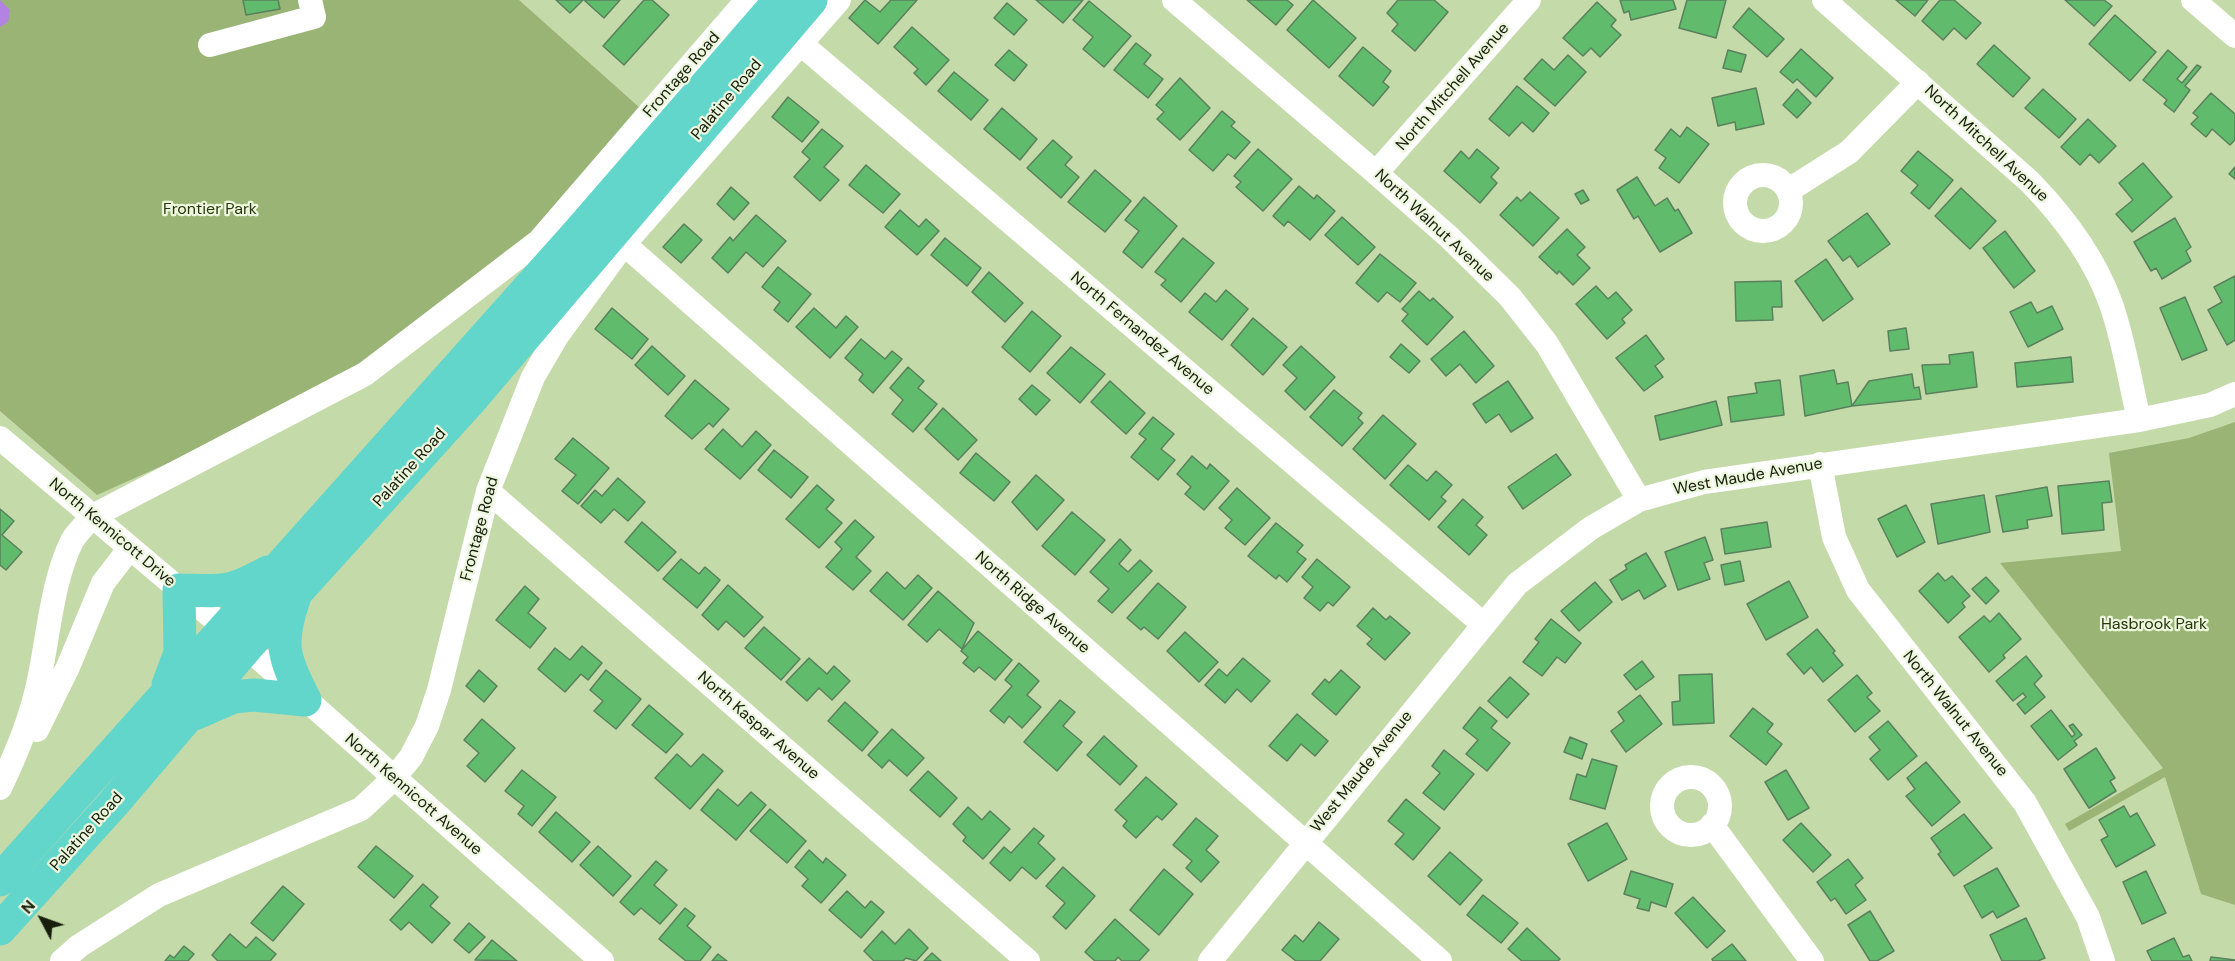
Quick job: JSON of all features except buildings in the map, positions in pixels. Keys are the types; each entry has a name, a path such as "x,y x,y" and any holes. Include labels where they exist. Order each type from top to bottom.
{"highway":[{"name":"Palatine Road","path":"0,929 174,709 289,579 577,234 780,0"},
{"name":"Palatine Road","path":"289,579 470,402 812,0"},
{"path":"289,579 283,637 293,676 305,700 254,695 174,709 180,653 179,590 224,592 243,586 289,579"},
{"name":"Palatine Road","path":"0,880 174,709"}],"street":[{"path":"210,45 314,17 310,0"},
{"name":"Frontage Road","path":"62,961 79,946 159,895 361,808 393,779 411,757 427,726 439,690 488,491 533,377 557,336 624,244 839,0"},
{"name":"North Mitchell Avenue","path":"1376,173 1529,0"},
{"name":"North Mitchell Avenue","path":"1824,0 1918,81 2030,182 2055,208 2078,242 2110,302 2139,420"},
{"path":"2193,0 2235,36"},
{"name":"North Walnut Avenue","path":"1177,1 1376,173 1486,273 1528,319 1547,344 1639,500"},
{"name":"Frontage Road","path":"0,788 20,746 37,692 60,576 68,551 73,539 93,516 366,374 539,241 737,3"},
{"name":"North Fernandez Avenue","path":"801,44 1483,624"},
{"path":"1789,190 1849,152 1918,81"},
{"name":"North Ridge Avenue","path":"624,244 1440,961"},
{"name":"West Maude Avenue","path":"1210,961 1483,624 1526,577 1591,528 1639,500 1704,482 2139,420 2210,405 2235,394"},
{"name":"North Kennicott Drive","path":"0,438 236,638"},
{"name":"North Walnut Avenue","path":"1820,464 1834,537 1858,590 2025,803 2088,917 2103,961"},
{"name":"North Kaspar Avenue","path":"488,491 1028,961"},
{"path":"0,797 9,789 68,667 103,583 130,548"},
{"name":"North Kennicott Avenue","path":"236,638 601,961"},
{"path":"1712,825 1812,961"}],"green space":[{"name":"Frontier Park","path":"0,0 519,0 640,108 535,232 366,364 233,434 97,495 0,411"},
{"name":"Hasbrook Park","path":"2235,422 2235,905 2201,894 2165,777 2069,831 2065,824 2163,768 2000,563 2121,551 2109,453 2189,438"}],"shaded area":[{"path":"0,0 10,10 8,22 0,27"}]}
